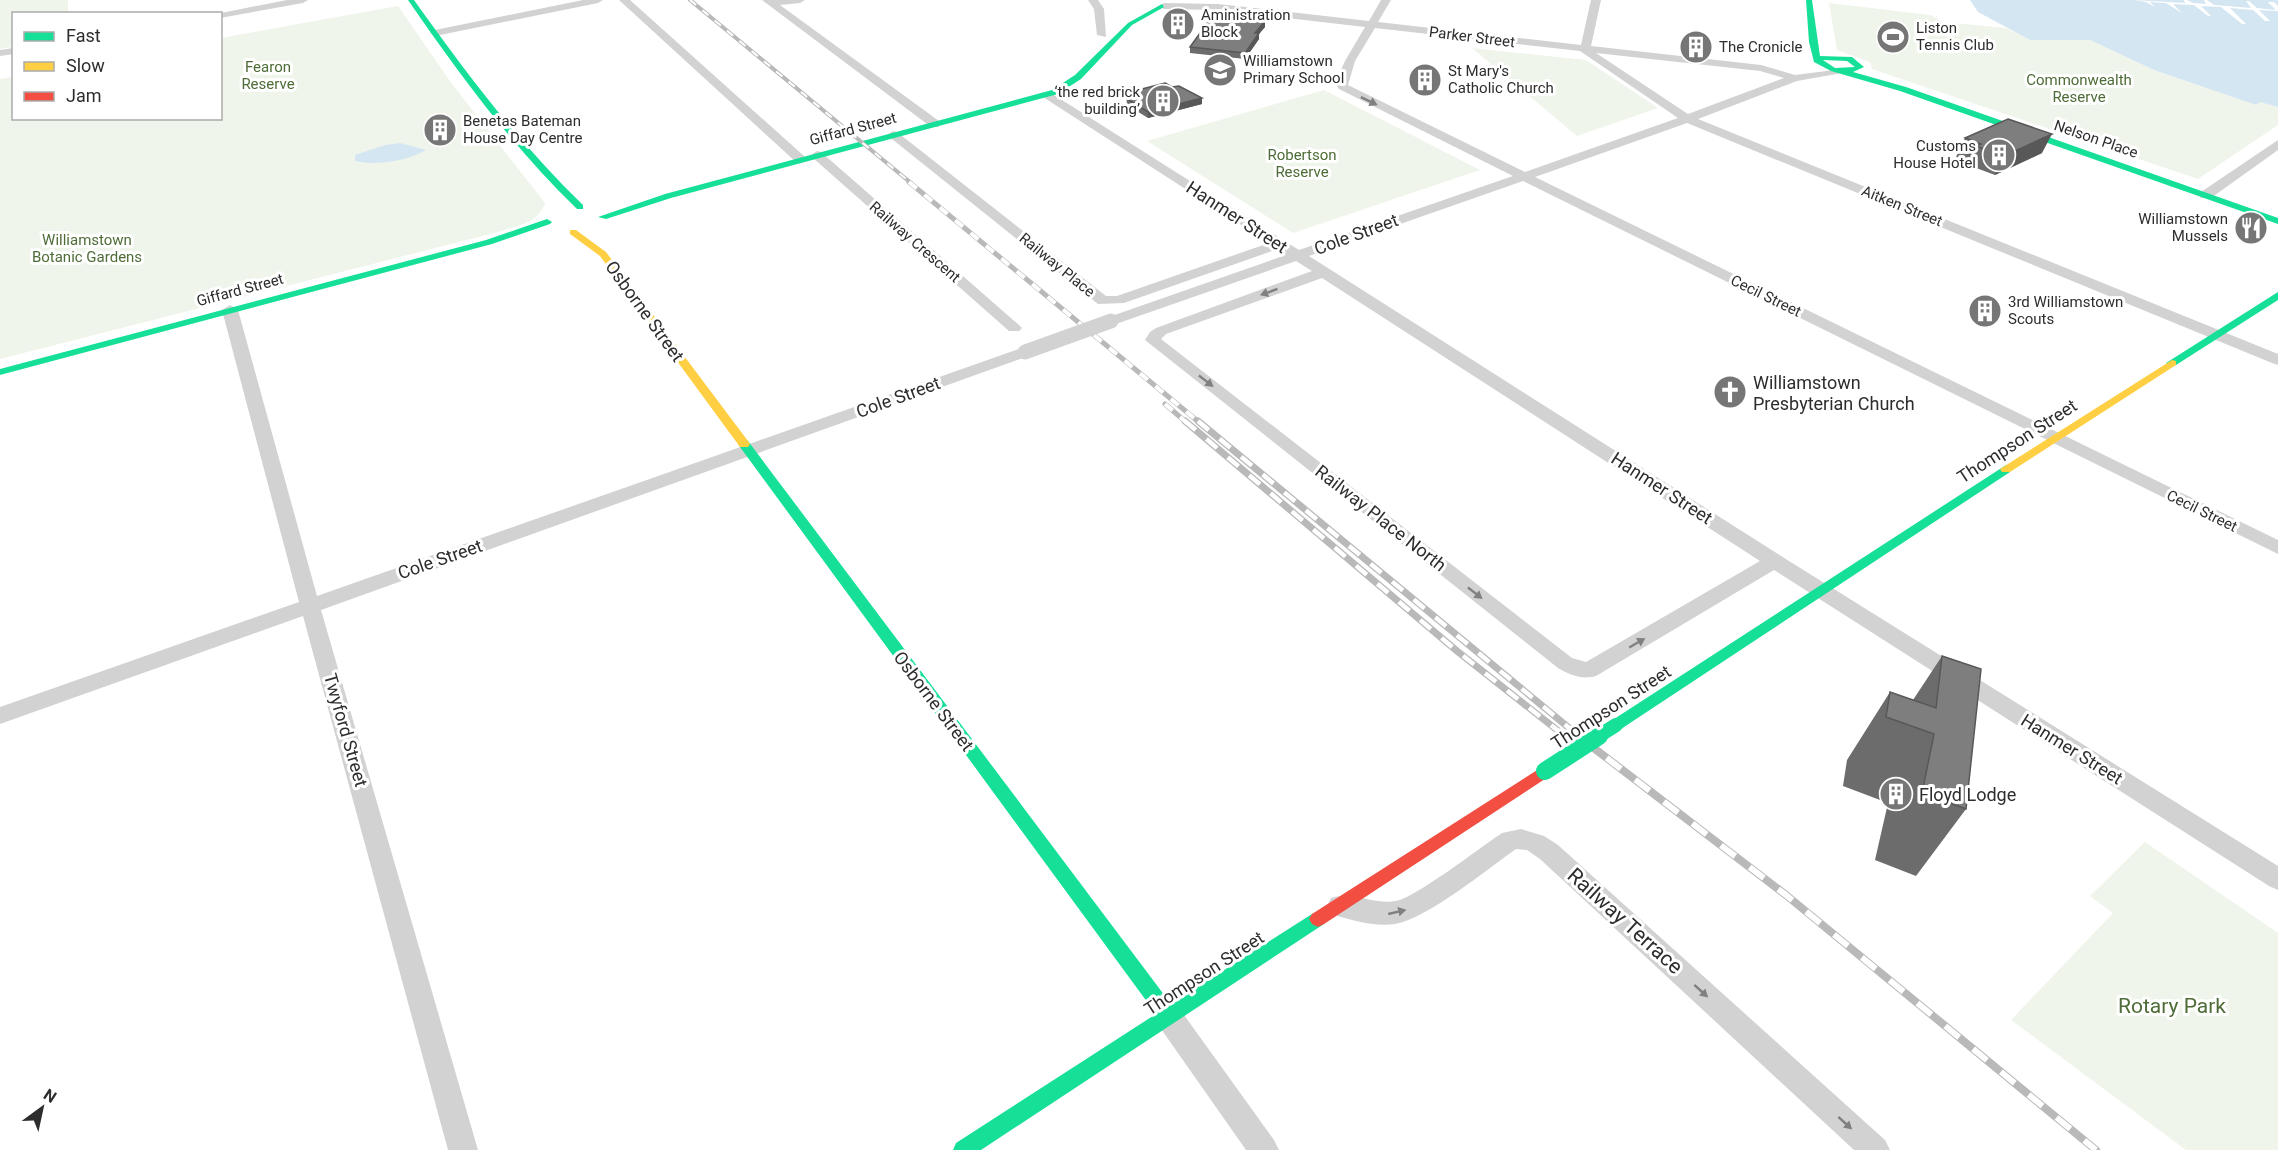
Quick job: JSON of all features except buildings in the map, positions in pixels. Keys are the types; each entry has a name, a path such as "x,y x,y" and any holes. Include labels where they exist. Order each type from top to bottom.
{"street":[{"path":"222,15 303,0"},
{"path":"411,0 483,98 551,182 566,207 596,223"},
{"path":"435,33 598,0"},
{"path":"624,0 800,159"},
{"path":"769,2 800,0"},
{"path":"1093,0 1099,9 1102,35"},
{"name":"Parker Street","path":"1183,0 1218,8"},
{"name":"Cecil Street","path":"1386,0 1350,62 1341,83 1343,87 2278,548"},
{"path":"1585,50 1596,0"},
{"path":"1809,0 1813,36 1812,51 1818,62 1819,59 1827,57 1847,66"},
{"path":"1131,1 1146,6 1166,4"},
{"path":"1130,24 1136,11 1131,1"},
{"path":"769,2 935,124"},
{"name":"Giffard Street","path":"573,232 668,196 1047,95 1078,77 1130,24 1166,4"},
{"name":"Parker Street","path":"1166,4 1373,25 1726,66 1792,80"},
{"name":"Nelson Place","path":"1813,36 1847,66 1904,89 2278,220"},
{"name":"Aitken Street","path":"1585,50 1687,119 2278,360"},
{"name":"Cole Street","path":"1792,80 1818,62"},
{"name":"Nelson Place","path":"1847,66 1904,89"},
{"name":"Cole Street","path":"0,716 1792,80 1847,66"},
{"name":"Hanmer Street","path":"1047,95 1774,561 2278,879"},
{"name":"Railway Place","path":"893,135 1105,302 1119,300 1280,244"},
{"path":"2206,195 2278,144"},
{"name":"Railway Crescent","path":"817,155 1014,328"},
{"path":"551,182 566,207"},
{"path":"566,207 551,226 573,232"},
{"name":"Osborne Street","path":"596,223 603,254"},
{"name":"Giffard Street","path":"0,372 551,226"},
{"name":"Osborne Street","path":"573,232 603,254 1169,1017 1264,1150"},
{"name":"Railway Place North","path":"1324,272 1161,331 1155,334 1153,339 1565,663 1576,669 1589,670 1774,561"},
{"name":"Thompson Street","path":"963,1150 1340,906 1390,870 2278,295"},
{"name":"Twyford Street","path":"230,310 310,606 463,1150"},
{"name":"Railway Terrace","path":"1340,906 1383,915 1405,911 1510,840 1523,838 1535,842 1550,852 1875,1150"}],"green space":[{"path":"0,0 68,0 68,12 12,12 12,47 0,49"},
{"name":"Commonwealth Reserve","path":"1829,3 1930,15 1943,22 2006,28 2030,40 2090,40 2154,70 2256,105 2260,101 2278,107 2278,125 2198,179 1872,69 1870,62 1837,50"},
{"name":"Williamstown Botanic Gardens","path":"398,6 452,84 545,203 542,210 526,223 498,232 0,359 0,79 12,77 12,120 222,120 222,38"},
{"path":"1472,48 1586,60 1658,108 1577,136"},
{"name":"Robertson Reserve","path":"1324,90 1480,170 1293,233 1147,141"},
{"name":"Rotary Park","path":"2145,842 2278,933 2278,1150 2186,1150 2011,1020 2113,913 2090,896"}],"water":[{"path":"1970,0 2278,0 2278,107 2260,102 2256,105 2154,70 2090,40 2030,40 1978,12"},
{"path":"400,143 426,150 392,162 355,161 355,155 385,145"}],"pier":[{"path":"2133,0 2185,3 2184,0 2187,0 2206,4 2204,0 2207,0 2214,5 2251,8 2246,1 2249,1 2257,8 2276,10 2268,2 2274,2 2278,6 2278,11 2259,10 2270,21 2265,21 2253,10 2230,8 2246,24 2242,24 2221,7 2201,6 2211,16 2208,16 2194,5 2173,4 2182,13 2166,3 2150,2 2155,7 2146,2"}],"railway":[{"path":"690,0 911,183"},
{"path":"909,182 1200,423"},
{"path":"1165,404 1187,423"},
{"path":"1185,421 1457,651 1566,737"},
{"path":"1198,421 1580,737"},
{"path":"1564,736 1578,747"},
{"path":"1578,736 1786,895 2096,1150"}],"traffic: fast":[{"path":"411,0 511,134 580,207"},
{"path":"1809,0 1813,42 1818,62"},
{"path":"603,217 668,196 1055,92 1078,77 1130,24 1162,6"},
{"path":"1827,57 1849,59 1860,67 1839,70 1828,68 1818,62 1820,58 1827,57"},
{"path":"1841,71 1903,89 2278,221"},
{"path":"0,372 489,242 547,222"},
{"path":"2172,363 2278,295"},
{"path":"744,444 1169,1017"},
{"path":"1616,725 2006,469"},
{"path":"1545,771 1616,725"},
{"path":"963,1150 1318,919"}],"traffic: slow":[{"path":"573,232 603,254 744,444"},
{"path":"2006,469 2172,363"}],"traffic: jam":[{"path":"1127,0 1133,2"},
{"path":"1318,919 1545,771"}],"place":[{"name":"Aministration Block","path":"1178,24"},
{"name":"Liston Tennis Club","path":"1893,37"},
{"name":"The Cronicle","path":"1696,47"},
{"name":"Williamstown Primary School","path":"1220,70"},
{"name":"St Mary's Catholic Church","path":"1425,80"},
{"name":"‘the red brick building’","path":"1163,101"},
{"name":"Benetas Bateman House Day Centre","path":"440,130"},
{"name":"Customs House Hotel","path":"1999,155"},
{"name":"Williamstown Mussels","path":"2251,228"},
{"name":"3rd Williamstown Scouts","path":"1985,311"},
{"name":"Williamstown Presbyterian Church","path":"1730,392"},
{"name":"Floyd Lodge","path":"1896,794"}],"park label":[{"name":"Fearon Reserve","path":"268,76"}]}
